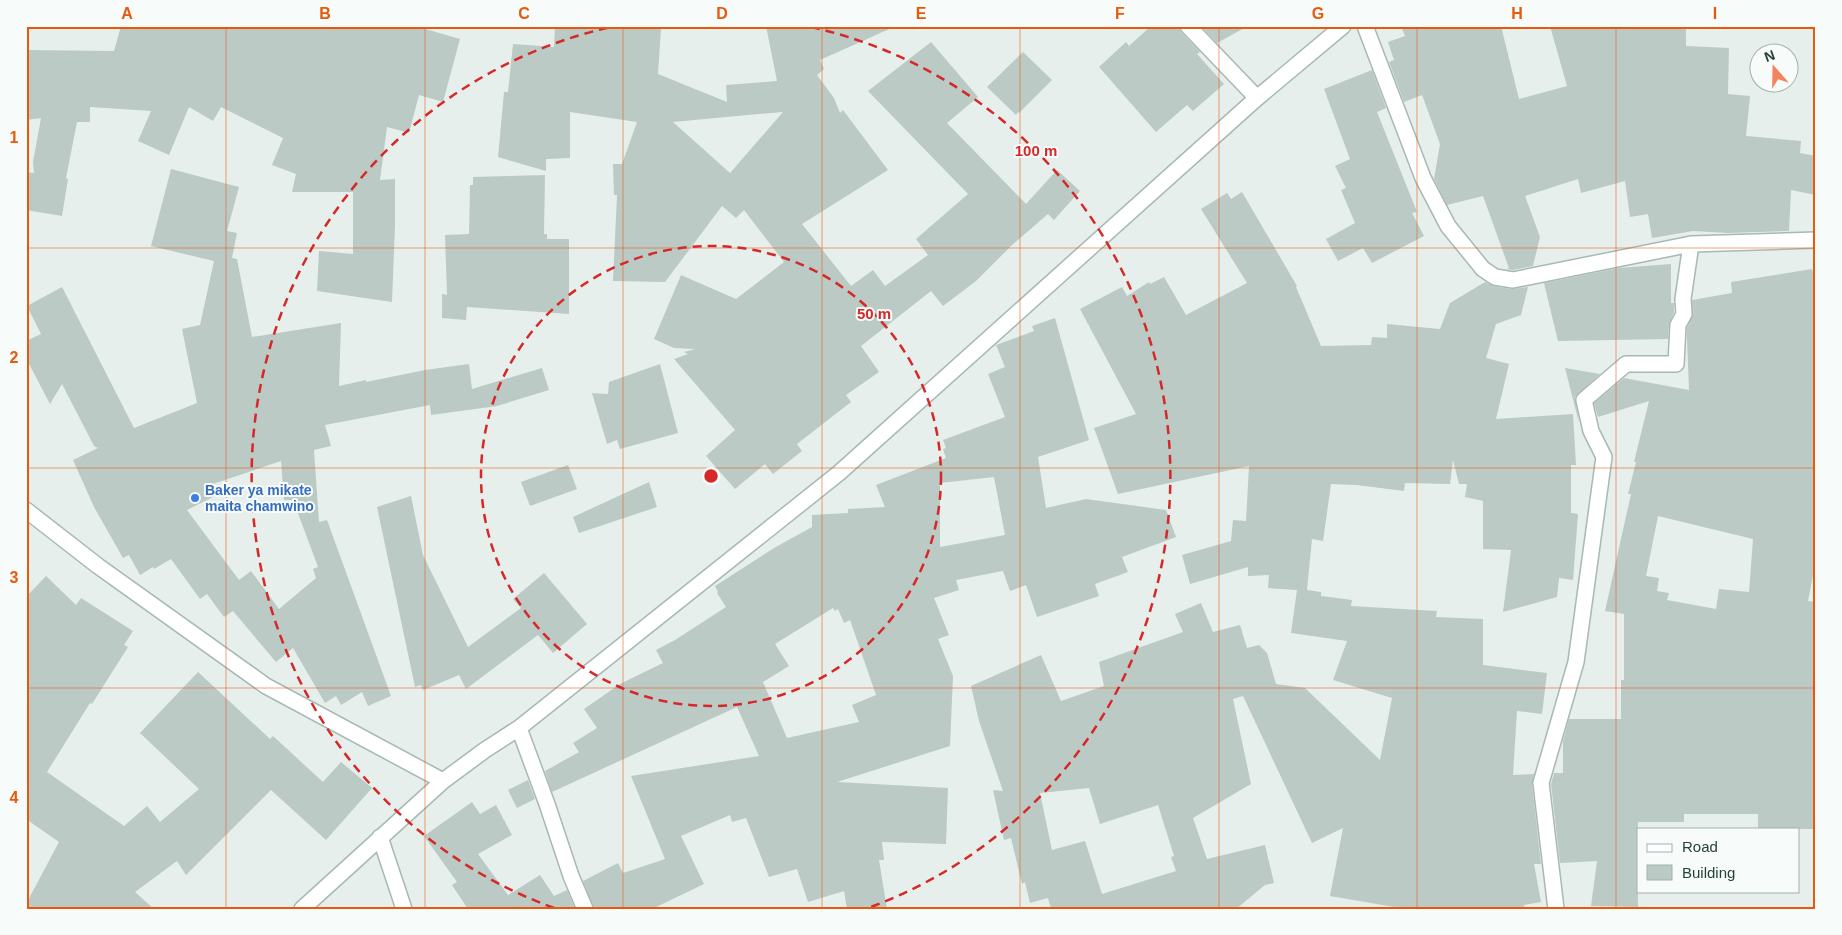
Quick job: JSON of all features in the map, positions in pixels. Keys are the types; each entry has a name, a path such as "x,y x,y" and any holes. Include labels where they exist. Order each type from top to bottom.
{"street":[{"path":"1188,26 1257,98"},
{"path":"302,909 443,781 519,728 840,473 1257,98 1343,26"},
{"path":"1365,26 1423,178 1448,226 1482,269 1495,277 1513,280 1691,244 1816,240"},
{"path":"1556,909 1541,783 1576,662 1604,457 1591,432 1584,400 1626,364 1676,364 1678,325 1684,314 1683,299 1691,244"},
{"path":"26,510 98,566 266,686 443,781"},
{"path":"519,728 547,804 570,876 585,909"},
{"path":"380,837 404,909"}],"building":[{"path":"121,26 415,26 460,39 443,102 419,95 409,133 387,127 380,180 395,179 392,302 317,291 319,251 353,254 353,192 292,192 296,174 272,165 283,138 221,107 213,121 189,107 169,155 138,141 151,111 90,107 90,122 77,122 66,178 68,179 62,216 26,210 26,172 34,173 33,162 41,118 26,120 26,50 114,51"},
{"path":"555,26 661,28 658,74 727,102 726,85 777,81 766,26 896,26 820,60 824,69 817,75 834,98 840,113 843,110 888,170 802,224 851,286 873,270 885,286 928,255 916,239 968,194 868,91 931,42 978,97 947,123 1026,204 1057,170 1080,191 1054,220 1048,214 1012,245 976,281 943,306 931,291 861,346 879,372 846,395 851,402 797,444 802,451 773,474 765,464 735,489 706,456 735,430 674,359 688,354 684,352 695,349 674,348 654,339 681,275 736,299 784,262 744,210 736,218 722,206 665,282 613,281 617,195 614,195 613,164 622,164 637,122 570,112 570,158 546,159 546,171 498,157 504,92 508,92 513,44 554,47","holes":["783,112 730,173 673,122"]},
{"path":"1151,26 1179,26 1181,32 1200,52 1197,54 1224,84 1193,111 1187,105 1156,132 1099,67 1126,42 1129,46"},
{"path":"1201,26 1248,26 1217,43"},
{"path":"1401,26 1501,26 1519,99 1567,86 1550,26 1686,26 1686,46 1729,48 1728,94 1750,96 1746,136 1801,141 1800,153 1816,156 1816,195 1791,190 1789,231 1728,233 1693,231 1652,238 1648,214 1630,217 1625,181 1581,193 1578,179 1525,196 1540,237 1533,266 1513,270 1506,269 1509,268 1483,196 1447,205 1434,179 1440,144 1422,95 1404,102 1389,62 1394,60 1388,42 1405,36"},
{"path":"1023,52 1052,80 1016,115 987,87"},
{"path":"1372,70 1386,108 1377,112 1417,212 1412,213 1424,236 1372,263 1363,248 1338,261 1326,239 1355,223 1341,190 1346,188 1335,166 1350,159 1324,89"},
{"path":"171,169 239,187 227,231 237,233 232,258 237,259 252,337 341,323 339,386 469,364 472,389 542,368 549,390 497,406 431,415 430,405 325,425 331,446 314,450 319,522 327,520 391,696 368,706 362,692 341,705 336,696 325,703 293,648 276,662 233,611 224,617 207,594 200,599 171,559 140,575 129,555 123,558 94,507 73,460 98,448 94,446 62,384 50,404 26,358 26,341 41,334 27,306 62,287 134,428 197,403 182,329 200,325 214,261 151,246","holes":["281,461 284,500 293,500 318,567 313,569 316,578 279,609 251,571 239,580 187,510 213,497 207,486"]},
{"path":"545,175 544,234 547,234 547,239 569,239 569,314 467,307 466,320 442,318 442,294 447,295 445,235 469,234 470,185 473,185 473,177"},
{"path":"1242,192 1297,286 1321,346 1371,345 1372,337 1387,338 1387,324 1440,329 1450,303 1485,282 1493,286 1511,289 1528,287 1521,315 1496,324 1486,358 1509,364 1496,419 1573,414 1576,465 1571,465 1571,513 1578,514 1573,580 1559,578 1557,597 1503,612 1511,550 1483,549 1483,501 1465,497 1467,484 1459,484 1453,460 1450,484 1405,483 1404,491 1331,484 1323,541 1312,539 1307,590 1321,592 1321,596 1352,600 1351,606 1437,611 1436,617 1483,619 1483,665 1547,673 1542,714 1517,711 1513,775 1534,774 1532,784 1541,864 1534,864 1541,902 1524,905 1525,909 1406,909 1330,896 1343,828 1312,843 1243,696 1233,699 1251,784 1193,818 1207,859 1265,845 1274,883 1265,885 1236,909 1051,909 1048,898 1030,903 1025,882 1022,884 1011,838 1004,840 993,790 1003,791 979,721 971,686 1041,655 1061,701 1104,686 1099,662 1183,632 1175,614 1201,603 1213,632 1240,625 1247,648 1259,645 1267,653 1276,684 1305,688 1380,760 1392,698 1333,680 1347,641 1291,633 1297,590 1268,588 1269,575 1248,576 1248,567 1190,584 1182,555 1231,541 1233,520 1246,521 1249,466 1118,494 1094,428 1136,414 1080,309 1122,287 1127,296 1149,282 1150,284 1164,277 1186,315 1247,283 1201,209 1227,193 1231,199","holes":["1089,788 1100,824 1158,805 1174,856 1171,857 1176,871 1102,894 1085,841 1052,850 1040,793"]},
{"path":"1671,264 1671,303 1674,303 1674,312 1669,324 1668,339 1558,341 1544,283 1619,268"},
{"path":"1812,269 1816,285 1816,560 1808,601 1816,602 1816,829 1758,828 1758,814 1684,814 1684,822 1638,822 1638,907 1591,906 1597,861 1560,863 1551,784 1554,773 1563,773 1563,741 1569,719 1621,719 1621,680 1624,680 1624,614 1605,611 1631,494 1628,494 1636,462 1634,462 1649,401 1598,417 1594,403 1624,378 1689,390 1687,328 1693,314 1692,300 1732,293 1731,282","holes":["1658,516 1753,539 1749,592 1719,589 1716,609 1667,600 1669,593 1657,591 1659,578 1646,576"]},
{"path":"1055,318 1089,440 1038,457 1046,508 1086,499 1166,510 1176,537 1122,557 1128,572 1095,584 1099,596 1037,617 1026,585 1010,591 1003,571 956,580 959,590 934,598 949,635 938,639 953,676 950,746 837,782 948,788 946,844 882,842 884,860 879,860 887,909 847,909 844,891 808,902 797,869 769,877 746,818 732,822 730,815 681,836 704,884 652,909 594,909 583,881 618,863 623,873 665,859 631,776 759,756 737,707 552,792 545,771 579,752 573,743 597,728 584,709 620,684 663,663 656,650 726,607 715,586 774,548 812,527 812,515 848,513 848,509 885,507 876,485 946,458 943,449 946,448 943,440 1005,417 988,374 1005,367 996,345 1034,331 1032,326","holes":["994,477 1005,535 940,547 940,483","833,608 835,611 838,609 844,623 850,620 876,695 852,705 859,722 787,738 763,682 789,666 775,644"]},
{"path":"660,364 678,433 620,449 617,440 607,444 592,393 608,394 609,382"},
{"path":"1565,368 1600,374 1575,397 1579,423"},
{"path":"568,465 577,489 530,506 521,482"},
{"path":"649,482 657,507 579,533 573,517"},
{"path":"411,496 423,555 468,647 521,608 513,599 544,573 587,624 553,653 538,635 466,689 459,675 423,690 421,685 415,687 377,507"},
{"path":"46,576 76,605 81,598 133,631 124,645 128,647 47,772 124,826 147,806 160,822 199,789 140,733 198,672 270,739 273,736 323,782 341,762 372,788 326,840 271,790 186,875 177,861 135,892 154,909 26,909 26,904 59,842 26,819 26,597"},
{"path":"528,780 535,799 517,808 508,790"},
{"path":"472,802 480,814 496,805 512,835 478,854 508,895 540,875 554,896 567,890 575,909 468,909 452,885 457,882 424,836"}],"place":[{"name":"Baker ya mikate maita chamwino","path":"195,498"}]}
